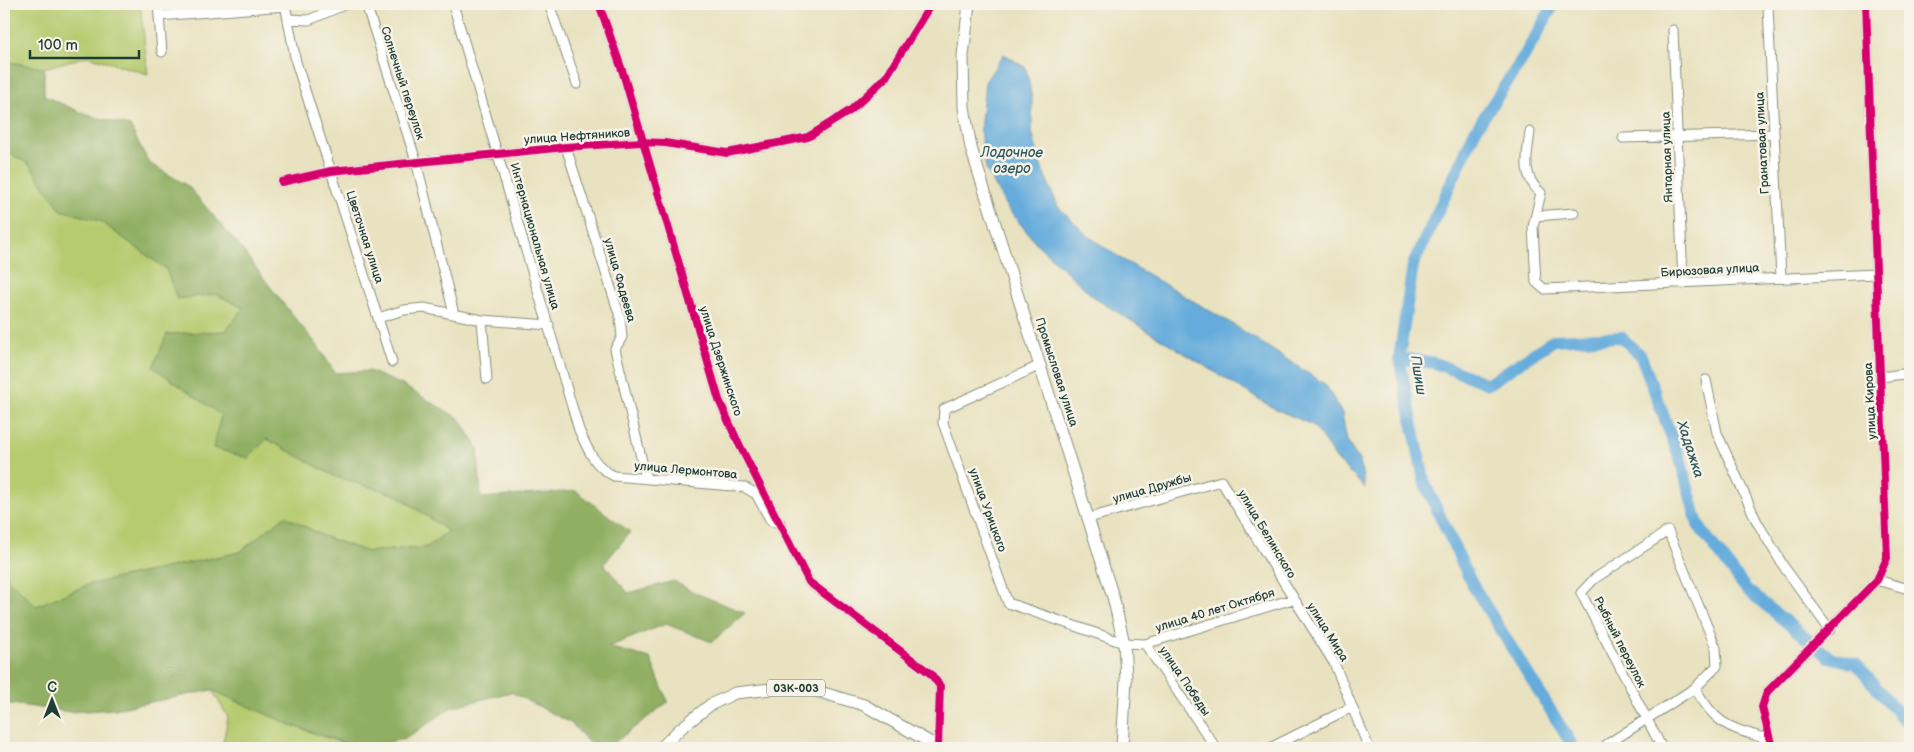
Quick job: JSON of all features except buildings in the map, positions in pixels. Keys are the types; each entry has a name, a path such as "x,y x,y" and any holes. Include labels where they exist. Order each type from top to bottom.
{"main road":[{"name":"Промысловая улица","path":"969,4 963,56 964,107 971,148 1114,597 1124,643 1126,679 1122,748"},
{"name":"03К-003","path":"661,748 680,729 710,705 735,693 780,688 806,688 864,705 939,748"}],"street":[{"path":"158,4 162,52"},
{"path":"288,19 309,20 346,4"},
{"name":"Солнечный переулок","path":"366,4 416,161 454,314"},
{"name":"Интернациональная улица","path":"453,4 580,430 591,457 603,471"},
{"path":"549,4 577,84"},
{"name":"улица Дзержинского","path":"599,4 623,73 719,400 736,438 809,582 931,674 940,686 939,748"},
{"name":"улица Нефтяников","path":"282,182 331,171 566,147 642,142 665,143 727,153 808,137 851,110 886,77 931,4"},
{"name":"улица Кирова","path":"1771,744 1762,707 1767,692 1877,580 1887,558 1866,4"},
{"path":"159,16 285,5"},
{"name":"Цветочная улица","path":"285,5 296,62 392,362"},
{"name":"Гранатовая улица","path":"1768,7 1781,278"},
{"name":"Янтарная улица","path":"1674,30 1683,284"},
{"path":"1530,132 1526,162 1530,184 1541,193 1536,216 1574,214"},
{"path":"1622,138 1774,134"},
{"name":"улица Фадеева","path":"566,147 620,317 622,337 615,349 646,478"},
{"name":"Бирюзовая улица","path":"1536,216 1533,227 1536,282 1544,289 1876,274"},
{"path":"378,318 404,310 424,308 482,320 549,325"},
{"path":"482,320 487,379"},
{"name":"улица Урицкого","path":"1041,365 944,409 943,423 1008,603 1124,643"},
{"path":"1881,377 1910,373"},
{"path":"1706,380 1717,433 1757,522 1784,567 1828,632"},
{"name":"улица Лермонтова","path":"603,471 614,476 744,487 756,494 771,521 780,522"},
{"name":"улица Дружбы","path":"1089,518 1221,481"},
{"name":"улица Белинского","path":"1221,481 1293,600"},
{"name":"Рыбный переулок","path":"1662,748 1581,593 1594,579 1668,531 1716,648 1717,666 1694,688"},
{"path":"1877,580 1905,588 1910,586"},
{"name":"улица 40 лет Октября","path":"1145,644 1293,600"},
{"name":"улица Мира","path":"1293,600 1334,663 1369,748"},
{"name":"улица Победы","path":"1124,643 1145,644 1216,748"},
{"path":"1606,745 1694,688"},
{"name":"улица Кирова","path":"1694,688 1708,710 1726,726 1771,744"},
{"path":"1270,748 1352,706"}],"green space":[{"path":"4,4 140,4 148,74 88,56 44,68 4,61"},
{"path":"4,61 44,68 44,96 87,115 130,126 149,163 188,186 240,247 317,345 335,373 369,371 402,385 460,419 478,448 481,498 576,491 630,532 604,564 628,593 674,581 693,592 745,613 712,642 666,624 608,647 650,658 668,702 607,748 594,748 571,723 511,692 452,707 405,739 360,748 291,725 212,690 115,709 70,712 4,703 4,550 8,579 36,606 90,584 240,552 285,516 323,536 367,552 427,547 448,531 397,495 336,477 267,439 248,458 213,448 221,415 153,367 167,334 226,331 243,308 216,294 177,299 166,269 100,221 61,210 30,165 4,150"},
{"path":"4,150 30,165 61,210 100,221 166,269 177,299 216,294 243,308 226,331 167,334 267,439 336,477 397,495 448,531 427,547 367,552 323,536 285,516 240,552 90,584 36,606 8,579 4,550"},
{"path":"212,690 291,725 356,748 222,748 228,717"}],"water":[{"name":"Лодочное озеро","path":"1004,54 1026,68 1032,99 1032,132 1041,166 1058,206 1087,235 1120,258 1234,325 1326,385 1342,414 1347,441 1360,462 1365,488 1337,460 1313,425 1275,409 1096,299 1038,245 1007,208 986,169 980,130 985,82"}],"waterway":[{"name":"Пшиш","path":"1554,4 1523,58 1476,129 1413,265 1399,358 1425,484 1472,584 1574,748"},
{"name":"Хадажка","path":"1399,358 1435,363 1488,384 1554,340 1621,337 1641,356 1681,462 1698,525 1746,589 1829,657 1856,664 1910,727"}],"cycle path":[{"path":"599,4 623,73 719,400 736,438 809,582 931,674 940,686 938,747"},
{"path":"282,182 331,171 566,147 642,142 665,143 727,153 808,137 851,110 886,77 931,4"},
{"path":"1772,748 1762,707 1767,692 1877,580 1887,558 1866,4"}]}
